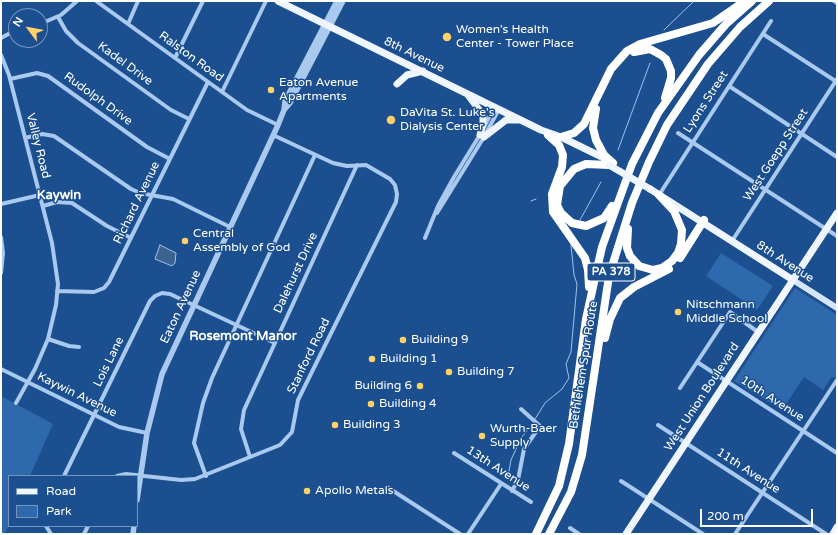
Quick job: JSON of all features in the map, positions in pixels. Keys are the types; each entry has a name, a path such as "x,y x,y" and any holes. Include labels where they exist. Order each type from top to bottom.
{"highway":[{"path":"586,319 589,281 587,264 578,247 555,216 552,206 554,187 563,161 563,155 555,137 574,133 584,124 611,69 627,51 640,44 713,23 744,1"},
{"name":"Bethlehem Spur Route","path":"536,534 559,486 567,451 586,319 602,247 632,164 658,113 709,42 726,24 752,1"},
{"name":"Bethlehem Spur Route","path":"549,534 571,492 582,455 609,276 632,203 649,162 667,125 708,64 740,27 769,1"},
{"path":"611,164 598,145 593,128 594,116 604,90 615,72 626,57 637,50 650,49 661,55 666,59 671,71 670,85 658,113"},
{"path":"649,162 627,232 626,244 628,252 636,264 649,270 666,266 678,253 701,220"},
{"path":"611,164 586,164 574,169 564,179 558,190 558,205 563,216 572,223 586,226 604,218 611,210 632,164"},
{"path":"660,194 674,211 681,226 682,239 678,253"},
{"path":"593,387 608,326 620,298 634,286 656,277 673,266 701,220"}],"main road":[{"name":"8th Avenue","path":"278,1 611,164 651,188 720,234 837,308"},
{"path":"396,84 407,75 423,71"},
{"path":"466,92 483,115 482,136"},
{"path":"482,136 506,120 522,120"},
{"name":"West Union Boulevard","path":"626,534 837,213"},
{"path":"833,534 837,527"}],"street":[{"path":"48,21 58,17 77,1"},
{"name":"Ralston Road","path":"96,1 246,110 278,125"},
{"path":"128,24 138,1"},
{"path":"175,58 203,1"},
{"path":"222,92 266,1"},
{"name":"Eaton Avenue","path":"138,492 146,433 162,374 284,110 290,103 337,1"},
{"name":"Eaton Avenue","path":"327,25 343,1"},
{"name":"Kadel Drive","path":"58,17 66,31 78,42 171,110 189,119"},
{"name":"Lyons Street","path":"660,194 771,20"},
{"path":"763,34 837,81"},
{"name":"Valley Road","path":"1,55 10,78 43,206 56,264 57,291 53,322 48,339 28,382 16,403"},
{"name":"Rudolph Drive","path":"10,78 37,73 48,76 147,147 170,159"},
{"name":"West Goepp Street","path":"732,241 837,81"},
{"name":"Richard Avenue","path":"57,291 94,292 104,288 109,282 208,82"},
{"path":"729,86 837,157"},
{"path":"425,238 437,213 482,136 497,107"},
{"path":"678,133 837,236"},
{"path":"25,138 42,134 54,136 127,187 140,193 173,199 230,227"},
{"path":"273,135 315,155 341,165 357,165"},
{"path":"206,476 196,454 194,436 212,378 315,155"},
{"name":"Stanford Road","path":"122,475 140,475 186,480 206,476 283,443 292,432 298,400 396,202 397,194 395,185 387,176 366,165 357,165"},
{"name":"Dalehurst Drive","path":"250,457 242,436 242,416 357,165"},
{"path":"1,204 40,195"},
{"path":"43,206 57,202 72,203 107,226 131,238"},
{"path":"1,237 3,252 1,273"},
{"name":"Lois Lane","path":"64,475 152,299 159,294 166,293 275,343"},
{"path":"680,388 730,312 758,332"},
{"path":"48,339 69,346 79,346"},
{"name":"10th Avenue","path":"697,362 837,453"},
{"name":"Kaywin Avenue","path":"1,369 122,428 146,433"},
{"path":"736,534 837,380"},
{"path":"512,491 518,480 524,449 540,426 521,409"},
{"name":"11th Avenue","path":"658,425 826,534"},
{"name":"13th Avenue","path":"454,453 531,502"},
{"path":"621,481 703,534"},
{"path":"468,534 501,484"},
{"path":"387,487 460,534"},
{"path":"570,528 579,534"}],"green space":[{"path":"721,253 773,286 757,310 706,276"},
{"path":"795,288 837,315 837,377 831,378 823,390 804,377 782,410 734,381"},
{"path":"1,396 53,424 30,475 8,475 8,526 5,534 1,534"}],"shaded area":[{"path":"160,245 176,253 175,263 172,266 155,259"}],"waterway":[{"path":"664,30 694,1"},
{"path":"618,150 650,63"},
{"path":"580,220 601,182"},
{"path":"531,201 536,199"},
{"path":"535,419 545,403 562,389 569,378 566,364 571,352 577,284 574,275 571,245"},
{"path":"510,481 509,471 511,460 521,438 534,422"}],"place":[{"name":"Women’s Health Center - Tower Place","path":"447,37"},
{"name":"Eaton Avenue Apartments","path":"271,90"},
{"name":"DaVita St. Luke's Dialysis Center","path":"391,120"},
{"name":"Central Assembly of God","path":"185,241"},
{"name":"Nitschmann Middle School","path":"678,312"},
{"name":"Building 9","path":"403,340"},
{"name":"Building 1","path":"372,359"},
{"name":"Building 7","path":"449,372"},
{"name":"Building 6","path":"420,386"},
{"name":"Building 4","path":"371,404"},
{"name":"Building 3","path":"335,425"},
{"name":"Wurth-Baer Supply","path":"482,436"},
{"name":"Apollo Metals","path":"307,491"}],"district":[{"name":"Kaywin","path":"59,196"},
{"name":"Rosemont Manor","path":"243,337"}]}
